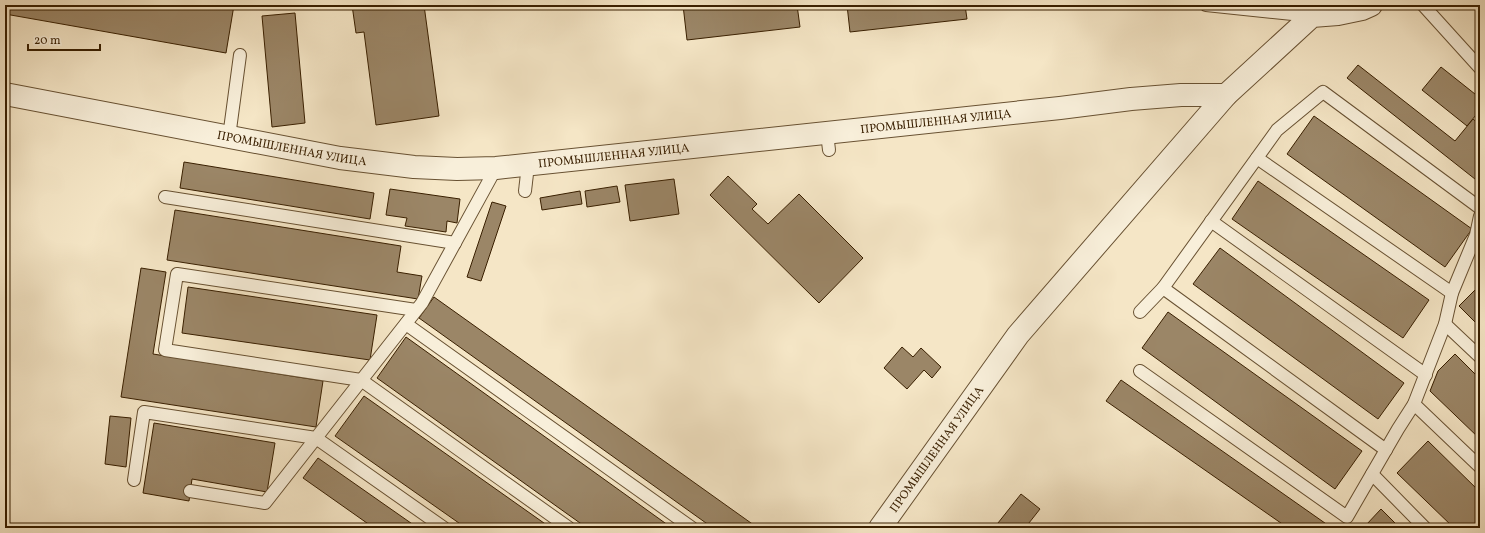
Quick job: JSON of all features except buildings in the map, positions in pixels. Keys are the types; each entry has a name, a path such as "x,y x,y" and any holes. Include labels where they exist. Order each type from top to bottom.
{"street":[{"path":"1312,16 1338,14 1362,9 1371,5"},
{"name":"ПРОМЫШЛЕННАЯ УЛИЦА","path":"880,528 1018,335 1226,95 1312,16"},
{"name":"ПРОМЫШЛЕННАЯ УЛИЦА","path":"5,94 340,158 414,167 457,170 828,141 1131,99 1181,95 1226,95"}],"lane":[{"path":"1206,5 1263,8 1312,16"},
{"path":"1423,5 1480,68"},
{"path":"229,137 240,55"},
{"path":"1140,312 1163,288 1277,130 1323,92 1480,208"},
{"path":"1257,158 1452,293"},
{"path":"525,191 528,165"},
{"path":"190,491 265,503 422,303 496,168"},
{"path":"165,197 455,243"},
{"path":"1140,371 1347,522 1372,474 1414,404 1445,324 1452,293 1478,237 1480,216"},
{"path":"1211,221 1426,375"},
{"path":"416,310 177,274 165,350 361,380 569,528"},
{"path":"1163,288 1386,450"},
{"path":"406,324 692,528"},
{"path":"1445,324 1480,357"},
{"path":"1414,404 1480,466"},
{"path":"134,480 144,412 316,438 444,528"},
{"path":"1372,474 1426,528"}]}
